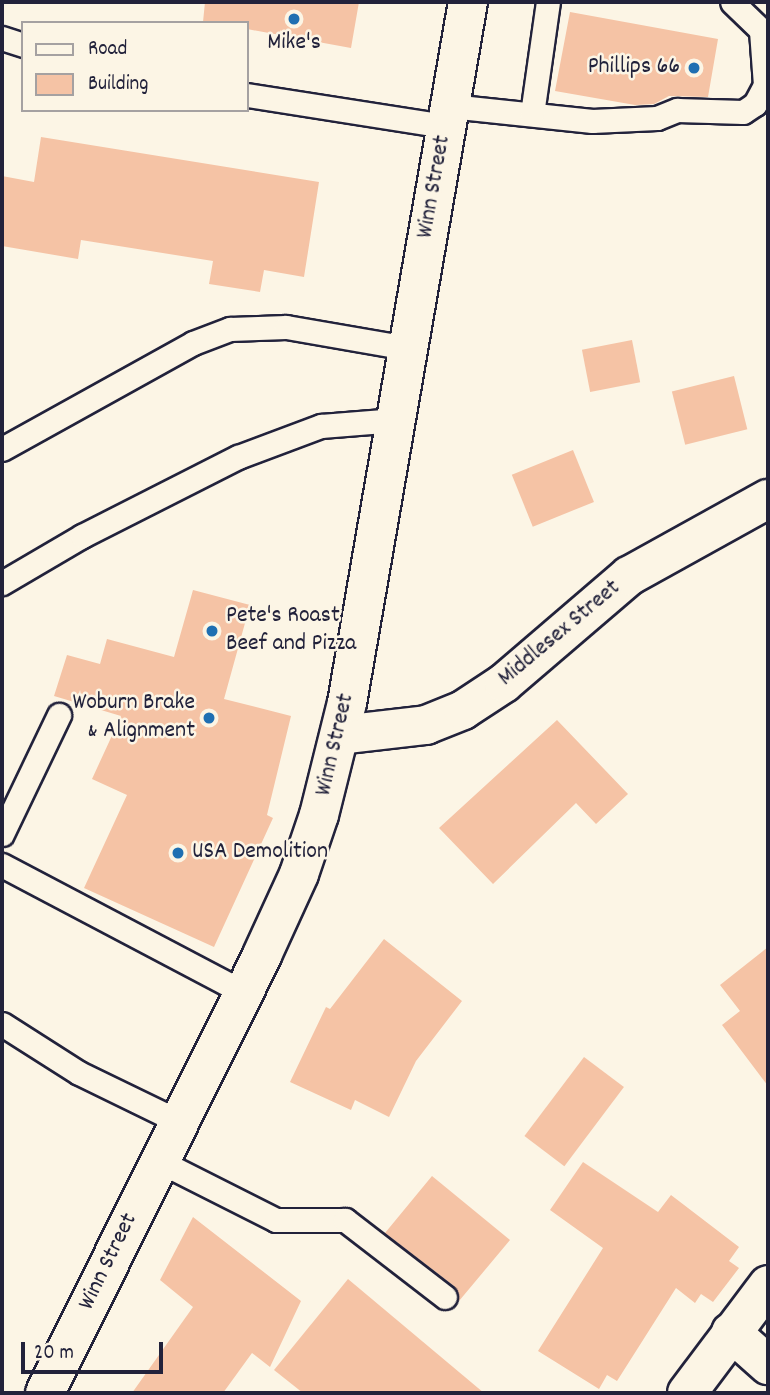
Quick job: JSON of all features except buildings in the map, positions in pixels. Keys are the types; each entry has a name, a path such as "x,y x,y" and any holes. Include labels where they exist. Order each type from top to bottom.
{"main road":[{"name":"Winn Street","path":"44,1393 299,874 340,735 468,2"},
{"name":"Middlesex Street","path":"340,735 432,724 463,710 503,683 571,621 629,576 768,499"},
{"path":"687,1393 768,1285"},
{"path":"732,1332 768,1365"}],"lane":[{"path":"532,114 548,2"},
{"path":"248,95 448,116 532,114 592,121 657,118 677,110 743,112 755,103 765,85 761,30 732,2"},
{"path":"2,38 21,44"},
{"path":"2,449 193,343 230,329 277,326 408,348"},
{"path":"2,583 82,536 238,457 317,427 396,420"},
{"path":"2,834 58,715"},
{"path":"2,865 243,992"},
{"path":"2,1024 79,1073 178,1121"},
{"path":"159,1161 276,1220 345,1220 445,1297"}],"place":[{"name":"Mike's","path":"294,19"},
{"name":"Phillips 66","path":"694,68"},
{"name":"Pete's Roast Beef and Pizza","path":"212,631"},
{"name":"Woburn Brake & Alignment","path":"209,718"},
{"name":"USA Demolition","path":"178,853"}]}
